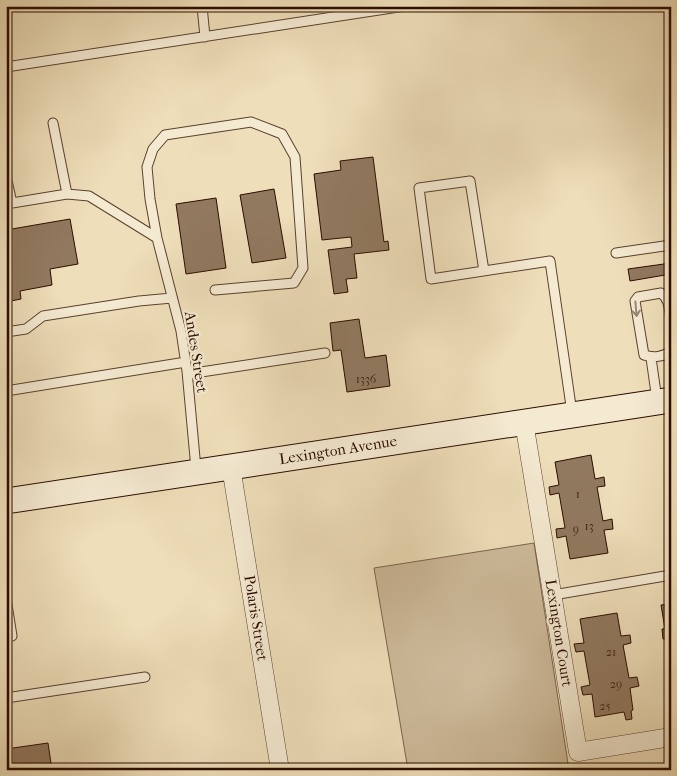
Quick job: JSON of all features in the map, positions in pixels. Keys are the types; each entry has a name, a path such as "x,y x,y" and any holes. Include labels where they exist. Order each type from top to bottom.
{"main road":[{"name":"Lexington Avenue","path":"6,501 524,422 667,406"}],"street":[{"name":"Lexington Court","path":"524,422 578,752 671,737"},
{"name":"Polaris Street","path":"231,467 280,770"}],"lane":[{"path":"202,6 206,37"},
{"path":"6,67 206,37 347,11 405,6"},
{"name":"Andes Street","path":"196,472 188,374 178,316 156,238 147,167 152,149 165,135 250,122 282,134 295,157 303,268 294,283 215,290"},
{"path":"53,123 67,194"},
{"path":"6,176 9,203 67,194 88,196 156,238"},
{"path":"484,271 470,181 419,188 431,279 484,271 550,261 573,416"},
{"path":"616,253 671,245"},
{"path":"671,319 665,296 661,294 638,297 635,301 644,355 651,358 667,354 671,351"},
{"path":"6,332 26,329 43,316 139,301 172,298"},
{"path":"188,374 325,353"},
{"path":"651,358 667,406"},
{"path":"6,391 186,362"},
{"path":"553,595 671,575"},
{"path":"6,598 12,636 6,637"},
{"path":"6,698 145,676"}],"shaded area":[{"path":"534,543 569,770 408,770 374,568"}],"building":[{"path":"373,157 384,242 388,241 389,250 354,254 357,278 346,279 348,292 334,294 328,250 352,247 351,237 322,240 314,174 341,170 340,161"},
{"path":"274,189 286,258 252,263 240,195"},
{"path":"216,198 226,268 186,274 176,204"},
{"path":"70,219 78,264 50,269 52,285 20,291 21,299 6,302 6,230"},
{"path":"671,263 671,274 630,281 628,269"},
{"path":"359,319 365,358 386,355 390,386 347,392 341,350 333,351 330,323"},
{"path":"591,455 595,479 604,477 605,486 597,487 603,521 612,519 613,529 604,530 608,553 570,559 566,536 557,538 556,529 565,528 559,493 550,495 549,487 559,485 555,462"},
{"path":"671,604 671,666 666,639 663,639 662,629 665,629 661,605"},
{"path":"617,613 621,636 630,635 631,643 623,645 629,678 637,677 639,686 630,688 633,710 631,711 632,719 626,720 624,712 595,717 592,694 583,695 581,687 590,685 584,651 576,652 574,644 584,643 580,619"},
{"path":"48,743 52,770 6,770 6,749"}]}
